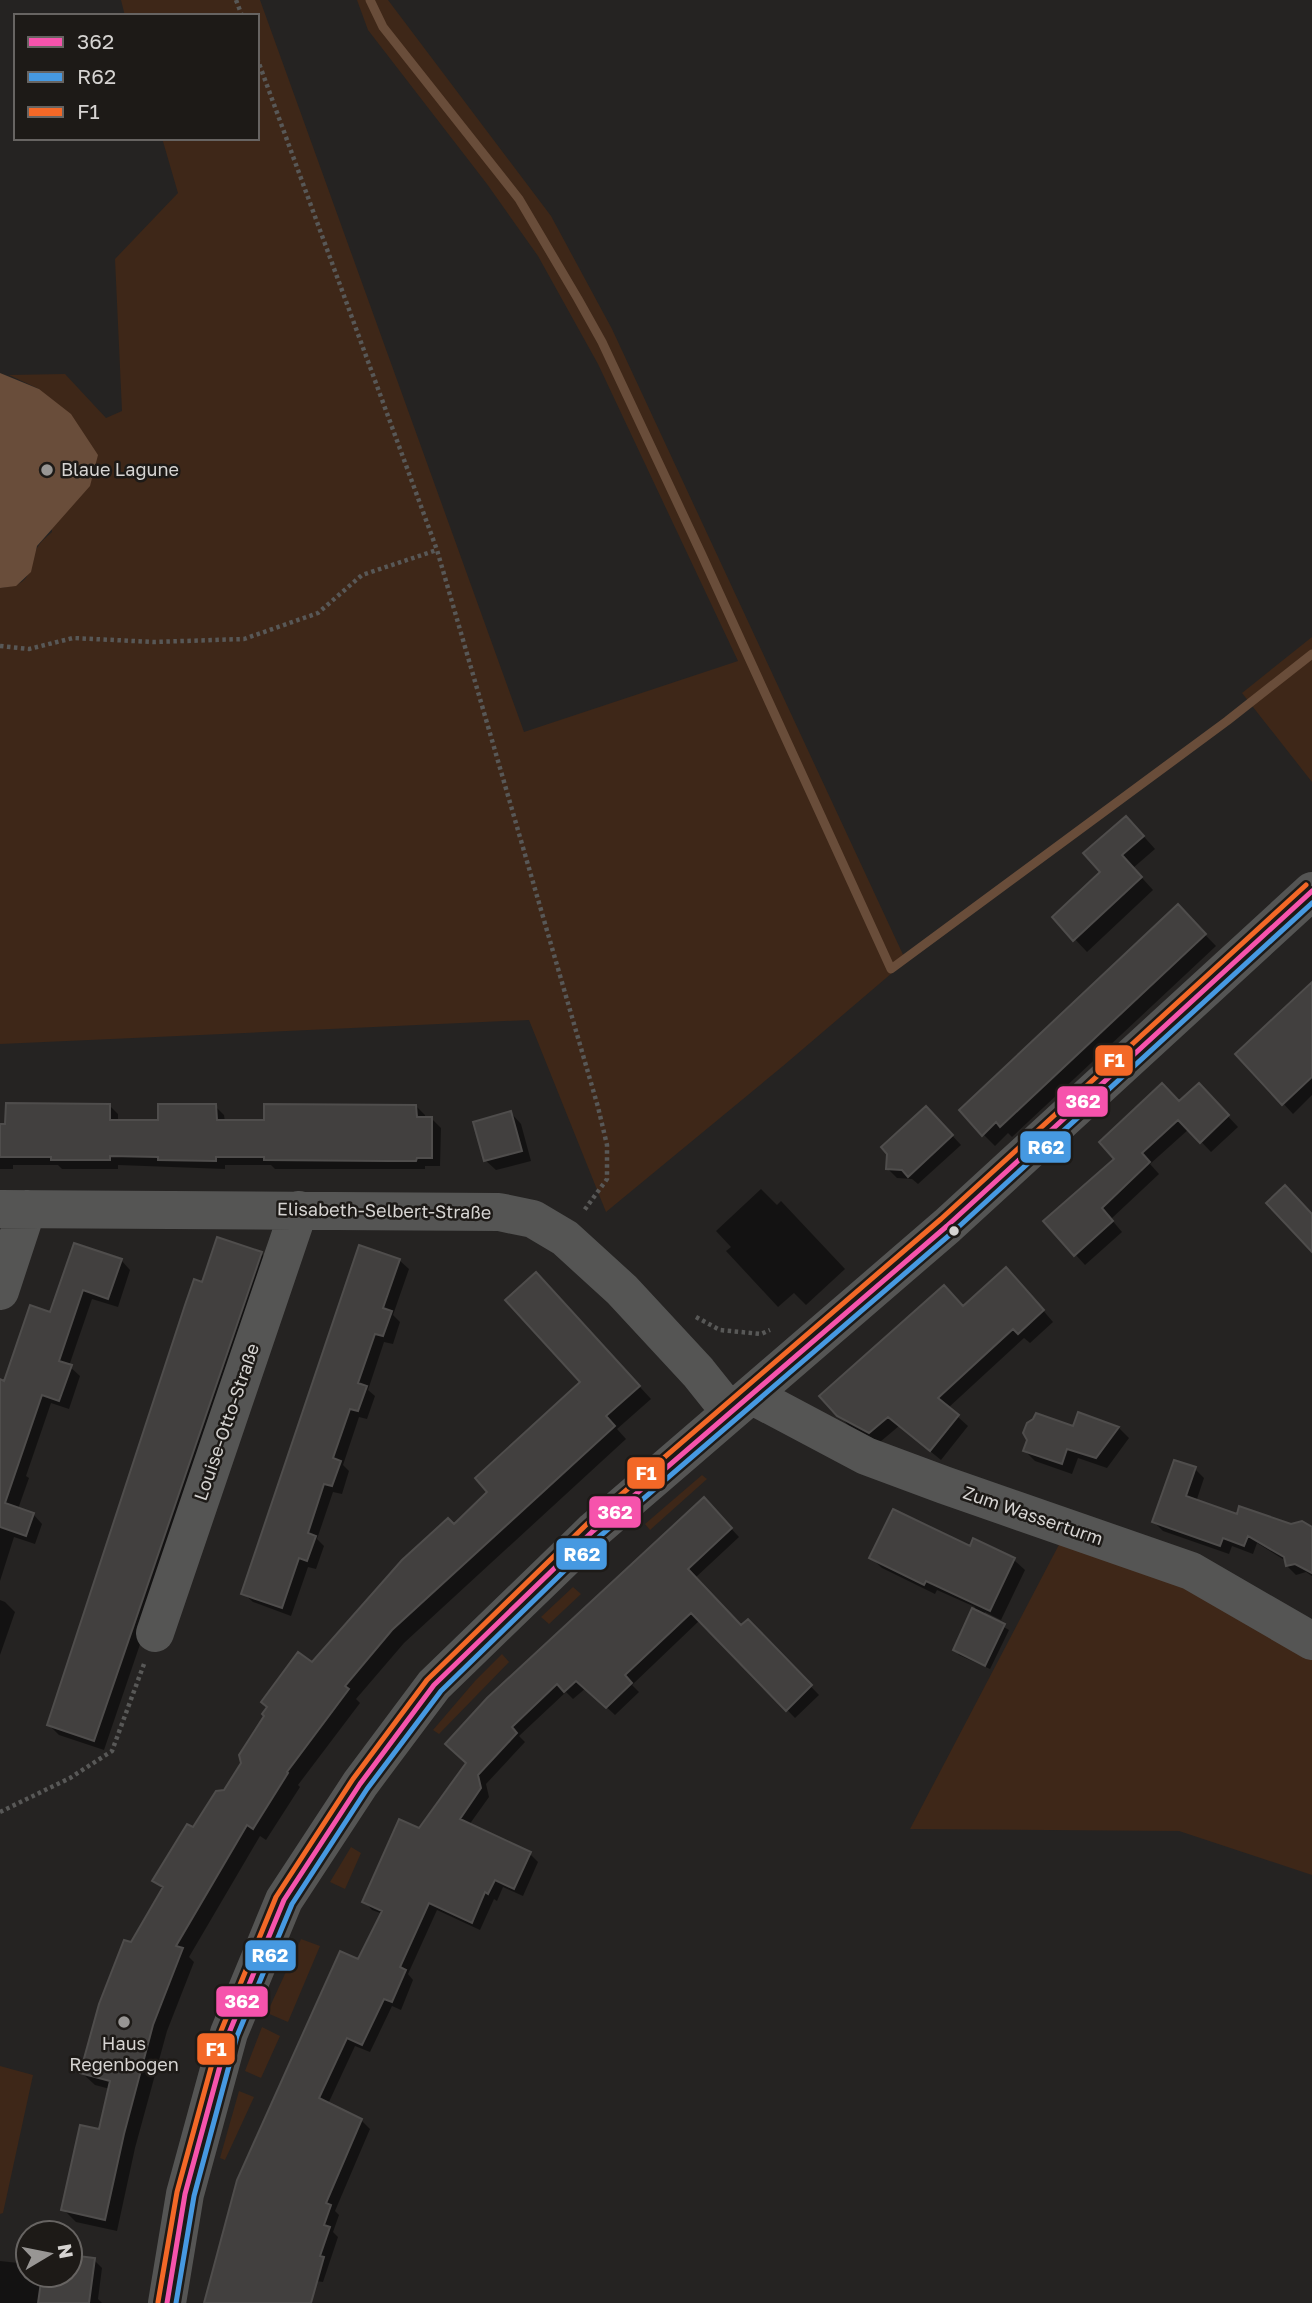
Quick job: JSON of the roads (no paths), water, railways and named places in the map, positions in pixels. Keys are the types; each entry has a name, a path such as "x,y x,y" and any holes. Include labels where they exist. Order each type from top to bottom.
{"street":[{"path":"167,2303 185,2194 229,2033 284,1900 359,1784 434,1685 593,1531 947,1226 1312,891"},
{"path":"0,1291 13,1209"},
{"name":"Elisabeth-Selbert-Straße","path":"13,1209 499,1212 533,1219 565,1238 622,1290 698,1373 740,1404"},
{"name":"Louise-Otto-Straße","path":"155,1633 299,1210"},
{"name":"Zum Wasserturm","path":"740,1404 944,1485 1191,1571 1312,1641"}],"waterway":[{"path":"370,0 383,27 519,199 602,342 891,969 1227,721 1312,654"}],"place":[{"name":"Blaue Lagune","path":"47,470"},
{"name":"Haus Regenbogen","path":"124,2022"}]}
